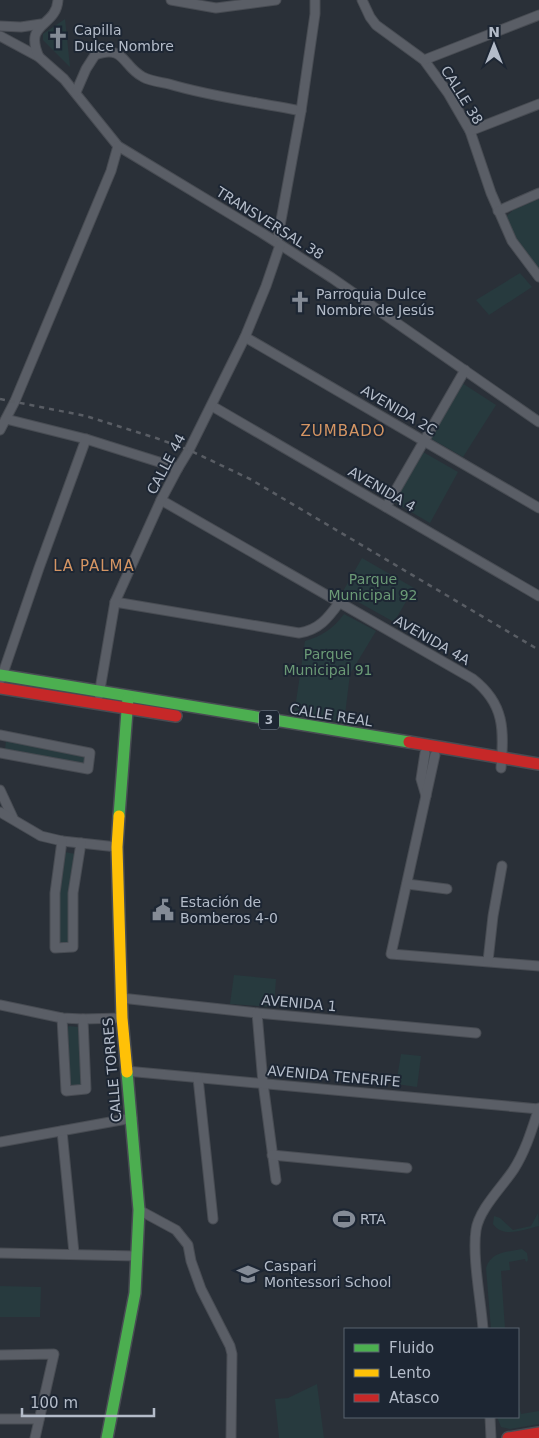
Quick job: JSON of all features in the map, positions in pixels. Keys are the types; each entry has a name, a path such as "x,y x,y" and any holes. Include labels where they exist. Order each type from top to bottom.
{"main road":[{"name":"CALLE REAL","path":"1,677 98,698 430,754 502,763 539,764"},
{"name":"CALLE REAL","path":"0,688 98,698"},
{"name":"CALLE REAL","path":"128,703 502,763 539,774"},
{"name":"CALLE TORRES","path":"107,1438 135,1293 140,1210 122,1018 117,847 128,703"},
{"path":"508,1438 539,1433"}],"street":[{"path":"39,56 34,46 36,32 41,24 49,18 57,4 66,0"},
{"path":"171,0 216,8 276,0"},
{"name":"CALLE 44","path":"98,698 116,602 161,500 212,406 245,337 266,286 279,243 301,111 315,14 315,0"},
{"name":"CALLE 38","path":"362,0 376,25 424,60 448,93 470,131 498,210 512,241 539,277"},
{"path":"424,60 539,15"},
{"path":"0,26 21,27 41,24"},
{"name":"TRANSVERSAL 38","path":"0,36 39,56 64,79 118,146 279,243 539,422"},
{"path":"76,92 86,69 95,55 113,51 120,55 143,77 184,89 301,111"},
{"path":"470,131 539,104"},
{"path":"0,430 15,401 108,180 118,146"},
{"path":"498,210 539,193"},
{"name":"AVENIDA 2C","path":"245,337 539,508"},
{"path":"386,507 465,370"},
{"name":"AVENIDA 4","path":"212,406 539,596"},
{"path":"6,419 86,439 178,468"},
{"path":"1,677 86,439"},
{"name":"AVENIDA 4A","path":"161,500 483,686 496,703 499,711 503,741 502,763"},
{"path":"116,602 300,633 308,632 321,625 338,602"},
{"path":"0,735 90,753 88,769 0,753"},
{"path":"430,754 421,779 426,799 391,954 539,966"},
{"path":"0,790 13,818"},
{"path":"0,812 41,836 62,841 117,847"},
{"path":"62,841 56,893 55,948 73,947 73,893 81,843"},
{"path":"488,961 493,916 502,866"},
{"path":"407,884 447,889"},
{"name":"AVENIDA 1","path":"121,998 257,1013 476,1033"},
{"path":"0,1005 62,1018 122,1018"},
{"path":"257,1013 263,1083 276,1180"},
{"path":"62,1018 66,1090 86,1089 83,1019"},
{"name":"AVENIDA TENERIFE","path":"126,1071 539,1108"},
{"path":"198,1078 213,1218"},
{"path":"483,1328 477,1265 477,1227 487,1206 518,1162 531,1134 539,1108"},
{"path":"0,1142 132,1118"},
{"path":"62,1131 74,1253"},
{"path":"272,1155 407,1168"},
{"path":"140,1210 176,1230 188,1244 191,1261 203,1295 230,1346 232,1354 231,1438"},
{"path":"0,1253 74,1253 138,1256"},
{"path":"0,1355 54,1354 36,1438"},
{"path":"490,1418 491,1438"},
{"path":"0,1419 39,1419"}],"green space":[{"path":"65,19 70,67 43,40 43,34"},
{"path":"539,199 539,270 515,238 506,217 513,210"},
{"path":"520,273 532,287 489,315 476,300"},
{"path":"462,383 496,405 463,457 430,438"},
{"path":"423,452 458,472 430,523 394,502"},
{"name":"Parque Municipal 92","path":"362,558 414,588 394,622 342,593"},
{"name":"Parque Municipal 91","path":"344,614 376,631 350,674 344,723 294,715 305,641 327,631"},
{"path":"6,740 86,755 85,766 5,750"},
{"path":"65,852 75,854 69,899 68,943 58,944 59,896"},
{"path":"234,975 276,979 274,1007 230,1004"},
{"path":"69,1026 80,1029 83,1085 71,1087 69,1085 66,1028"},
{"path":"401,1054 421,1056 417,1087 396,1084"},
{"path":"538,1213 539,1226 521,1231 502,1231 493,1224 494,1216 500,1218 513,1230 531,1226"},
{"path":"522,1249 527,1253 528,1260 526,1262 525,1259 509,1262 510,1270 501,1271 505,1328 491,1328 486,1268 492,1258 506,1252"},
{"path":"0,1286 41,1287 40,1317 0,1317"},
{"path":"317,1384 324,1438 279,1438 275,1399 288,1398"},
{"path":"519,1406 521,1414 539,1411 539,1424 510,1429 501,1427 497,1418 519,1418"}],"railway":[{"path":"0,399 86,416 189,450 250,479 539,650"}],"traffic: fast":[{"path":"0,675 409,742"},
{"path":"119,816 128,698"},
{"path":"107,1438 135,1293 139,1210 127,1072"}],"traffic: slow":[{"path":"119,816 117,847 122,1018 127,1072"}],"traffic: jam":[{"path":"0,688 176,716"},
{"path":"409,742 539,764"},
{"path":"508,1438 539,1433"}],"place":[{"name":"Capilla Dulce Nombre","path":"58,38"},
{"name":"Parroquia Dulce Nombre de Jesús","path":"300,302"},
{"name":"Estación de Bomberos 4-0","path":"163,910"},
{"name":"RTA","path":"344,1219"},
{"name":"Caspari Montessori School","path":"248,1274"}],"district":[{"name":"ZUMBADO","path":"343,431"},
{"name":"LA PALMA","path":"94,566"}]}
